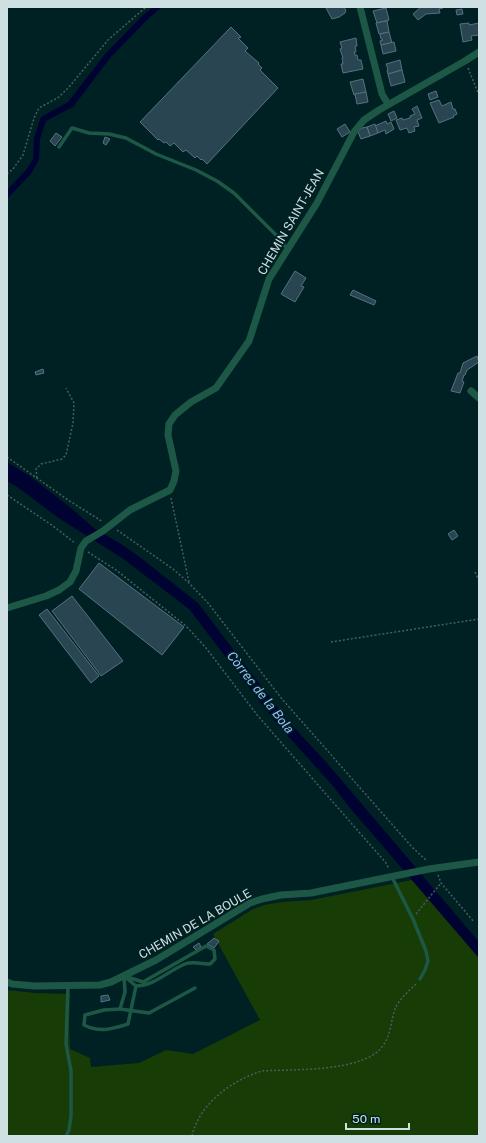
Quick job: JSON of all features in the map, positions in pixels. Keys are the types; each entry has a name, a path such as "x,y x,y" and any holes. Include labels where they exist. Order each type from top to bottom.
{"street":[{"path":"360,7 382,94 388,104"},
{"name":"CHEMIN SAINT-JEAN","path":"170,490 174,482 176,471 168,435 169,424 175,415 191,402 216,388 249,341 270,279 317,203 354,132 364,120 388,104 479,52"},
{"path":"471,391 479,398"},
{"path":"7,608 60,590 70,582 76,571 81,548 86,541 103,531 130,510 170,490"},
{"name":"CHEMIN DE LA BOULE","path":"7,982 12,984 35,986 100,985 111,982 156,960 250,903 269,897 311,893 393,876 479,862"}],"lane":[{"path":"58,147 72,128 89,133 109,134 126,138 156,154 196,170 217,181 234,193 281,240 288,250"},
{"path":"393,876 426,951 428,961 420,979"},
{"path":"206,946 214,950 215,959 210,964 186,963 152,983 143,986 136,986 124,976 143,982 206,946"},
{"path":"120,1010 125,992 124,976"},
{"path":"66,1136 69,1130 71,1116 71,1071 66,1044 68,986"},
{"path":"136,986 131,1010 128,1024 108,1030 92,1029 84,1025 85,1015 104,1010 131,1010 149,1013 195,988"}],"path":[{"path":"7,174 13,169 23,155 34,118 39,108 58,97 69,87 108,40 146,7"},
{"path":"465,61 479,95"},
{"path":"37,478 36,469 41,464 62,459 66,455 69,448 74,403 66,388"},
{"path":"7,457 68,500 109,525 173,569 190,583 208,603 282,699 412,847 432,864 432,869 441,883 474,922"},
{"path":"170,490 190,583"},
{"path":"7,495 53,526 81,548 116,570 186,626 206,648 258,716 386,863 393,876"},
{"path":"475,572 479,580"},
{"path":"331,642 479,618"},
{"path":"412,918 441,883"},
{"path":"192,1136 200,1116 212,1101 220,1093 252,1074 262,1071 325,1068 347,1065 361,1061 376,1054 384,1046 387,1039 396,1007 420,979"}],"green space":[{"path":"412,880 479,958 479,1136 7,1136 7,990 35,993 70,994 70,1049 90,1058 91,1067 139,1063 166,1050 193,1054 260,1020 213,934 253,909 264,905 311,900"}],"water":[{"path":"153,7 162,7 147,20 111,57 73,107 46,121 40,139 39,160 31,174 7,199 7,190 26,170 33,159 34,138 41,117 68,102 106,53 143,15"},
{"name":"Còrrec de la Bola","path":"7,462 31,477 95,529 141,558 198,603 287,720 327,763 479,942 479,958 350,808 333,786 277,724 189,609 122,558 60,519 7,481"}],"building":[{"path":"344,7 346,11 339,17 332,19 326,8"},
{"path":"421,7 443,8 439,9 440,13 426,14 418,20 413,14"},
{"path":"386,8 389,20 377,23 373,11"},
{"path":"462,9 463,14 457,15 456,10"},
{"path":"387,21 389,32 379,34 376,23"},
{"path":"469,23 469,25 479,23 479,35 471,36 472,40 463,42 460,24"},
{"path":"231,27 241,37 238,38 248,48 245,51 259,63 258,64 262,68 260,70 278,88 207,164 197,156 195,158 186,150 183,152 174,143 170,146 166,142 164,143 159,139 158,140 140,122"},
{"path":"389,32 392,43 381,45 380,41 383,40 381,39 380,34"},
{"path":"356,38 357,46 355,46 356,52 354,52 355,55 357,55 358,60 361,60 363,69 343,73 341,64 343,64 343,58 340,49 342,48 340,42"},
{"path":"394,42 396,51 383,54 381,45"},
{"path":"400,60 402,70 388,74 386,64"},
{"path":"402,70 405,82 391,86 388,74"},
{"path":"363,79 366,92 354,95 350,82"},
{"path":"436,91 438,97 430,100 428,94"},
{"path":"366,92 368,102 357,104 355,94"},
{"path":"439,100 442,106 451,102 453,109 455,109 457,114 453,116 454,117 439,123 430,103"},
{"path":"417,106 422,118 417,120 419,126 414,127 415,131 409,133 407,128 400,130 396,120 410,118 410,116 415,114 412,109"},
{"path":"394,111 397,118 391,121 388,114"},
{"path":"386,121 387,124 391,122 394,129 386,134 385,130 378,133 375,126"},
{"path":"345,124 350,132 342,137 337,129"},
{"path":"375,124 378,133 370,136 367,127"},
{"path":"367,127 370,136 361,139 358,132 362,128"},
{"path":"56,133 62,137 55,146 50,141"},
{"path":"105,137 110,139 106,145 103,143"},
{"path":"295,271 306,278 301,286 304,287 295,302 281,294"},
{"path":"353,290 376,301 374,305 350,295"},
{"path":"477,356 479,362 467,370 462,381 464,382 460,393 451,391 463,363"},
{"path":"43,369 44,373 36,375 35,372"},
{"path":"454,530 458,536 452,540 448,534"},
{"path":"99,563 184,627 162,655 79,589"},
{"path":"72,596 123,661 101,676 52,611"},
{"path":"47,609 99,676 91,683 39,615"},
{"path":"214,938 219,941 214,948 207,944"},
{"path":"199,943 201,947 196,950 193,947"},
{"path":"108,995 110,1000 101,1002 101,996"}]}
